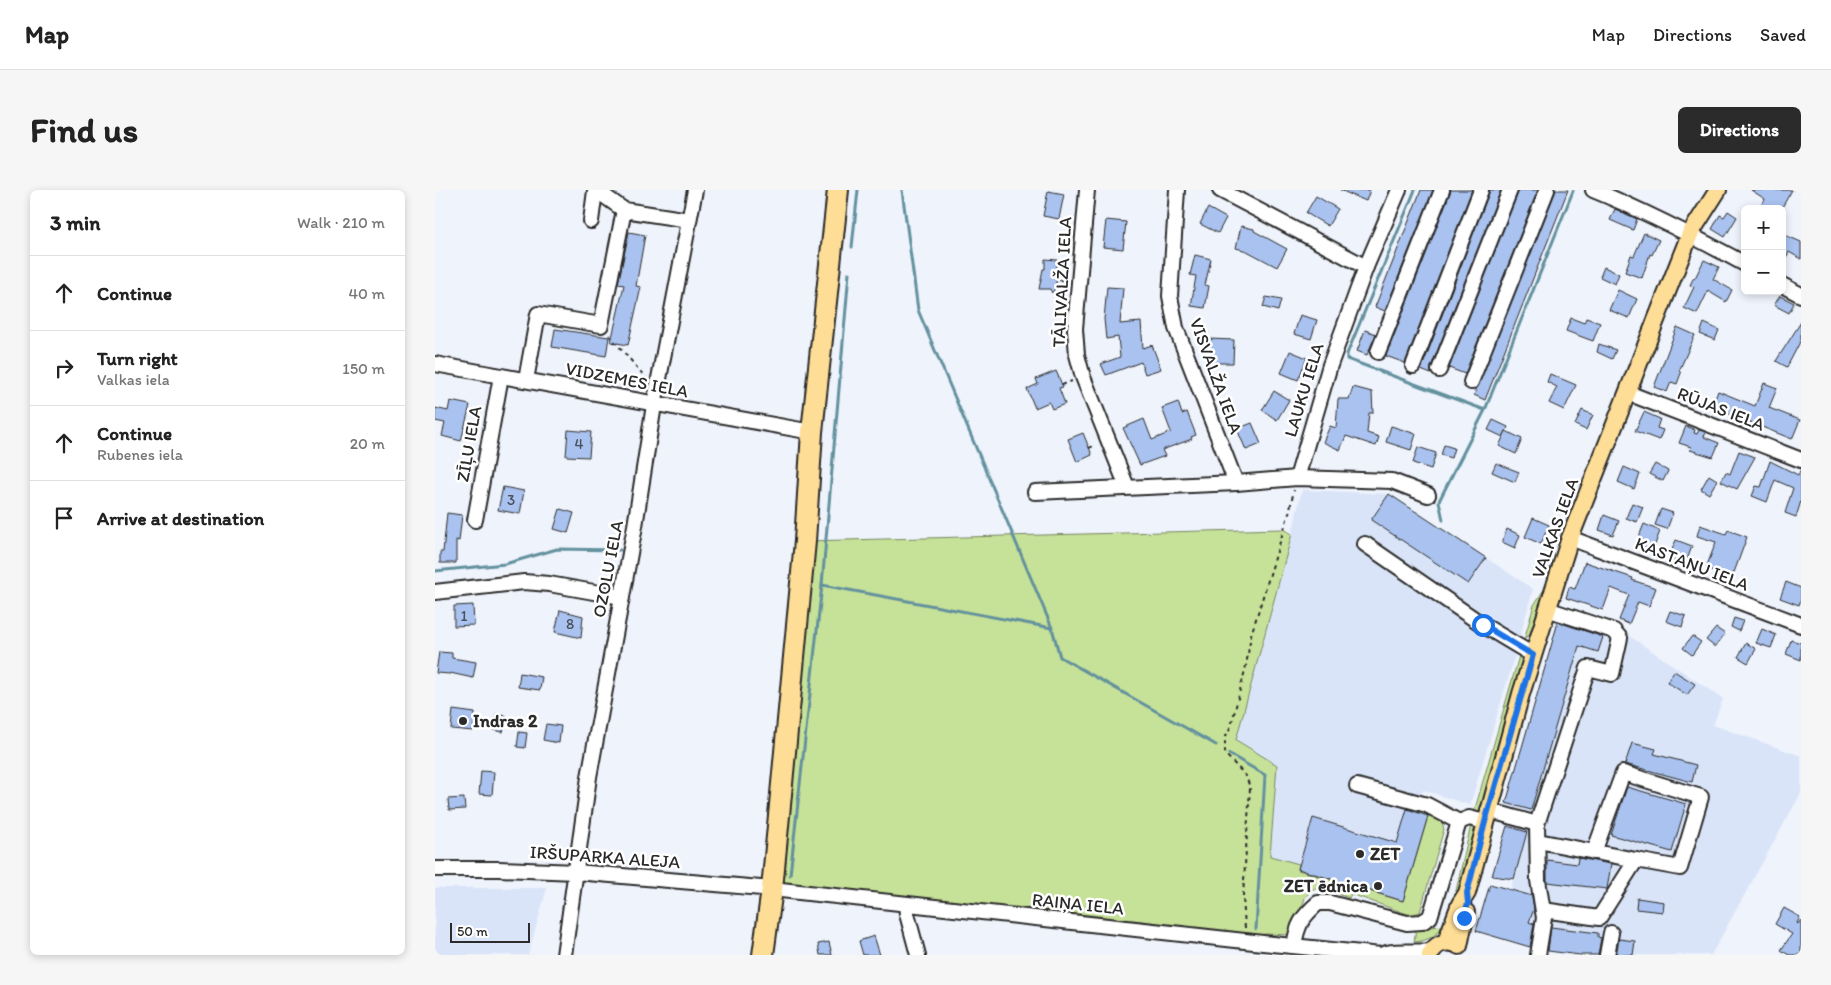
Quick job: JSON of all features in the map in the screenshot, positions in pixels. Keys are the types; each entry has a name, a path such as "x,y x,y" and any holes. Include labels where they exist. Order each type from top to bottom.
{"highway":[{"path":"763,955 772,889 805,541 813,432 839,190"}],"main road":[{"name":"VALKAS IELA","path":"1457,948 1468,903 1467,893 1486,816 1533,655 1570,538 1690,234 1718,190"},
{"path":"1431,953 1435,947 1457,948"}],"street":[{"name":"OZOLU IELA","path":"564,955 589,776 635,526 654,405 695,190"},
{"name":"TĀLIVALŽA IELA","path":"1087,190 1075,329 1077,355 1083,377 1127,487"},
{"name":"VISVALŽA IELA","path":"1177,190 1170,296 1176,328 1236,483"},
{"path":"1220,190 1366,267"},
{"name":"LAUKU IELA","path":"1297,478 1330,365 1366,267 1399,190"},
{"path":"1377,352 1442,190"},
{"path":"1413,366 1481,190"},
{"path":"1439,370 1510,190"},
{"path":"1471,382 1547,190"},
{"path":"1593,190 1690,234 1741,262"},
{"path":"591,221 596,191 624,210 689,220"},
{"path":"526,380 538,314 601,325 624,210"},
{"path":"1786,287 1801,295"},
{"name":"VIDZEMES IELA","path":"435,364 654,405 813,432"},
{"name":"ZĪĻU IELA","path":"475,520 501,376"},
{"name":"RŪJAS IELA","path":"1628,393 1801,460"},
{"path":"1035,492 1236,483 1297,478 1392,481 1429,495"},
{"name":"KASTAŅU IELA","path":"1570,538 1801,625"},
{"path":"1365,544 1483,625 1533,655"},
{"path":"435,592 524,582 549,584 622,597"},
{"path":"1538,955 1545,918 1538,880 1537,824 1588,668 1612,674 1620,638 1614,631 1547,609"},
{"path":"1538,841 1594,852 1636,860 1680,868 1701,797 1623,773 1594,852"},
{"path":"1357,786 1427,805 1459,822 1469,818 1486,816 1537,824"},
{"path":"1294,946 1295,933 1303,916 1318,903 1330,903 1407,923 1422,922 1430,917 1459,822"},
{"path":"1543,910 1599,918 1636,860"},
{"name":"IRŠUPARKA ALEJA","path":"435,869 576,872 772,889"},
{"name":"RAIŅA IELA","path":"772,889 1381,955 1388,952 1431,953"},
{"path":"906,904 918,955"},
{"path":"1607,955 1611,933"}],"path":[{"path":"601,325 649,381"},
{"path":"1062,386 1073,380"},
{"path":"1243,941 1245,915 1243,896 1250,788 1246,776 1225,754 1225,738 1231,726 1251,635 1289,513 1297,478"}],"shaded area":[{"path":"1302,490 1389,494 1533,589 1520,637 1514,638 1510,651 1515,655 1470,805 1423,790 1417,812 1407,810 1397,843 1313,818 1299,864 1270,856 1277,765 1236,740 1292,534"},
{"path":"1560,617 1616,627 1723,699 1713,725 1801,756 1801,793 1711,955 1580,955 1547,951 1548,941 1533,939 1537,925 1503,915 1527,832 1507,826 1506,803"},
{"path":"435,888 547,888 528,955 435,955"}],"green space":[{"path":"1284,529 1292,534 1236,740 1277,765 1270,856 1299,864 1298,870 1403,901 1428,816 1417,812 1418,807 1438,817 1444,829 1420,912 1410,915 1351,894 1349,898 1323,889 1312,889 1305,898 1293,935 1264,934 1263,943 772,889 805,541"},
{"path":"1543,591 1530,633 1524,640 1534,605"},
{"path":"1519,656 1522,662 1451,913 1473,816"},
{"path":"1442,926 1430,938 1414,942 1416,928"}],"building":[{"path":"1340,190 1370,190 1366,201"},
{"path":"1421,190 1433,190 1385,311 1375,307"},
{"path":"1451,190 1472,190 1405,363 1386,356"},
{"path":"1490,190 1501,190 1431,367 1431,374 1421,370"},
{"path":"1519,190 1538,190 1465,374 1449,368"},
{"path":"1556,190 1568,190 1485,400 1474,395"},
{"path":"1751,190 1792,190 1783,205 1761,205 1765,199"},
{"path":"1048,191 1064,194 1059,219 1043,216"},
{"path":"1316,196 1338,209 1328,226 1306,213"},
{"path":"1208,208 1226,218 1218,233 1200,224"},
{"path":"1615,209 1637,219 1633,230 1610,220"},
{"path":"1728,211 1737,217 1725,237 1712,229 1720,215 1724,217"},
{"path":"1106,220 1126,222 1123,249 1103,247"},
{"path":"1241,226 1254,229 1254,231 1287,249 1277,267 1247,251 1236,248"},
{"path":"629,232 645,235 636,286 641,287 628,345 611,342 624,285 618,284"},
{"path":"1644,233 1659,240 1652,255 1650,254 1642,278 1625,272 1631,255 1634,256"},
{"path":"1786,235 1801,242 1801,259 1789,252 1786,258"},
{"path":"1195,255 1211,259 1205,285 1209,286 1205,308 1191,306 1196,276 1190,275"},
{"path":"1045,259 1057,260 1056,287 1052,293 1050,289 1039,289 1043,269 1045,269"},
{"path":"1704,260 1719,267 1713,279 1732,290 1726,302 1708,291 1697,314 1684,308 1694,287 1690,285"},
{"path":"1604,267 1619,274 1615,284 1600,277"},
{"path":"1107,287 1123,288 1120,324 1141,322 1143,348 1152,345 1161,369 1145,374 1141,362 1106,375 1101,364 1120,357 1118,337 1106,339 1104,319"},
{"path":"1618,290 1637,299 1629,318 1609,310"},
{"path":"1780,296 1794,303 1789,313 1774,305"},
{"path":"1266,297 1281,300 1278,311 1263,307"},
{"path":"1300,315 1317,320 1311,339 1294,334"},
{"path":"1571,318 1584,323 1586,318 1600,323 1593,341 1566,331"},
{"path":"1801,322 1801,340 1787,367 1776,361"},
{"path":"1704,323 1719,330 1715,340 1700,334"},
{"path":"1677,327 1695,335 1679,371 1681,373 1677,384 1671,382 1667,392 1654,387"},
{"path":"555,329 609,337 606,356 552,347"},
{"path":"1365,330 1376,334 1367,355 1357,351"},
{"path":"1209,339 1234,340 1233,363 1208,363"},
{"path":"1599,344 1616,350 1612,359 1597,352"},
{"path":"1290,351 1307,358 1298,380 1281,373"},
{"path":"1056,371 1063,387 1059,388 1065,404 1052,409 1049,402 1035,408 1027,389 1038,384 1036,379"},
{"path":"1550,374 1576,385 1564,410 1549,403 1557,387 1547,382"},
{"path":"1764,383 1777,388 1769,408 1800,420 1792,439 1712,407 1718,391 1755,406"},
{"path":"1353,387 1372,392 1373,413 1369,413 1367,433 1379,437 1376,446 1346,436 1340,450 1323,442 1330,426 1336,428 1338,399 1349,399"},
{"path":"1274,391 1289,400 1277,420 1262,410"},
{"path":"450,401 470,405 461,441 442,436 445,423 435,421 435,408 448,411"},
{"path":"1178,402 1182,414 1187,412 1196,435 1191,437 1192,439 1162,450 1165,456 1140,465 1123,428 1144,419 1152,440 1171,432 1162,408"},
{"path":"1582,410 1593,415 1586,430 1575,425"},
{"path":"1644,412 1660,419 1657,428 1663,430 1659,440 1635,431"},
{"path":"1493,420 1508,427 1503,437 1488,430"},
{"path":"1252,423 1261,444 1246,450 1237,429"},
{"path":"1391,426 1416,434 1411,450 1386,442"},
{"path":"1686,426 1695,430 1694,433 1697,434 1699,430 1706,432 1704,437 1719,443 1713,457 1690,450 1691,447 1679,443"},
{"path":"568,430 591,432 589,457 566,456"},
{"path":"1506,431 1522,439 1516,454 1499,446"},
{"path":"1083,433 1092,455 1077,462 1068,439"},
{"path":"1444,445 1454,448 1451,458 1441,455"},
{"path":"1418,447 1436,453 1431,469 1413,463"},
{"path":"1739,451 1755,457 1737,489 1721,481 1726,472 1730,474"},
{"path":"1770,461 1798,475 1801,469 1801,501 1796,517 1785,513 1793,488 1775,480 1767,502 1752,496 1756,486 1761,487"},
{"path":"1496,463 1519,472 1515,482 1492,472"},
{"path":"1655,464 1668,471 1663,481 1649,474"},
{"path":"1624,467 1640,474 1634,489 1618,482"},
{"path":"1709,475 1717,480 1709,494 1701,489"},
{"path":"503,487 524,491 520,514 498,510"},
{"path":"1389,494 1486,558 1468,584 1371,520"},
{"path":"1632,503 1643,507 1637,522 1626,518"},
{"path":"560,509 574,513 568,533 554,529"},
{"path":"1661,509 1673,513 1667,529 1655,525"},
{"path":"447,513 462,515 459,541 456,540 456,563 440,563 440,552 443,552"},
{"path":"1604,515 1619,521 1613,535 1599,530"},
{"path":"1533,518 1549,525 1541,544 1525,537"},
{"path":"1644,524 1660,531 1653,550 1636,544"},
{"path":"1700,525 1726,534 1728,530 1747,537 1732,578 1706,568 1716,542 1697,536"},
{"path":"1507,529 1520,535 1515,548 1502,542"},
{"path":"1676,540 1692,546 1685,566 1668,559"},
{"path":"1585,562 1656,588 1649,606 1638,602 1629,624 1619,620 1629,595 1611,588 1603,610 1566,598 1569,587 1575,589"},
{"path":"1786,582 1801,588 1799,605 1780,598"},
{"path":"473,605 474,625 454,626 454,606"},
{"path":"560,610 583,616 581,638 555,632"},
{"path":"1670,611 1686,616 1682,627 1666,621"},
{"path":"1734,618 1743,621 1739,631 1731,627"},
{"path":"1558,622 1603,637 1598,652 1579,646 1531,810 1506,803"},
{"path":"1716,628 1725,634 1715,647 1706,640"},
{"path":"1762,629 1776,635 1771,648 1756,643"},
{"path":"1692,636 1701,642 1692,655 1683,648"},
{"path":"1791,640 1801,643 1801,660 1786,654"},
{"path":"1746,643 1756,649 1748,663 1738,657"},
{"path":"439,652 452,653 452,658 476,662 473,678 450,673 436,673"},
{"path":"1674,671 1695,684 1687,695 1667,682"},
{"path":"520,673 542,677 540,690 518,687"},
{"name":"Indras 2","path":"453,710 475,713 473,731 451,729"},
{"path":"496,714 507,716 503,732 493,730"},
{"path":"546,724 561,726 559,743 543,740"},
{"path":"519,732 527,733 525,748 517,747"},
{"path":"1632,743 1656,749 1654,754 1696,765 1692,782 1625,764"},
{"path":"481,771 494,772 492,795 479,794"},
{"path":"1627,787 1686,804 1672,852 1611,835"},
{"path":"464,798 465,809 449,810 448,799"},
{"name":"ZET","path":"1407,809 1428,816 1403,901 1298,869 1313,818 1397,843"},
{"path":"1507,826 1527,832 1514,879 1492,876"},
{"path":"1578,858 1611,864 1607,889 1547,882 1547,860 1577,864"},
{"path":"1490,884 1532,896 1534,909 1529,922 1534,924 1530,947 1476,931"},
{"path":"1637,898 1664,902 1663,912 1636,909"},
{"path":"1784,908 1800,917 1797,923 1801,920 1801,955 1789,955 1781,950 1792,934 1775,924"},
{"path":"1551,927 1598,933 1598,937 1601,938 1598,955 1548,951"},
{"path":"874,936 880,955 863,955 859,941"},
{"path":"1619,939 1635,941 1633,955 1616,955"},
{"path":"829,942 832,955 820,955 818,944"}],"waterway":[{"path":"852,247 858,190"},
{"path":"902,190 918,310 1052,628 1060,657 1216,745"},
{"path":"1415,190 1347,354 1347,359 1485,410"},
{"path":"1443,520 1439,501 1485,410 1573,191"},
{"path":"790,875 822,585 849,273"},
{"path":"435,571 505,564 557,549 620,550"},
{"path":"822,585 1052,628"},
{"path":"1229,754 1265,775 1256,929"}],"place":[{"name":"Indras 2","path":"463,721"},
{"name":"ZET","path":"1360,854"},
{"name":"ZET ēdnica","path":"1378,886"}],"route":[{"path":"1464,918 1468,903 1467,893 1485,822 1533,655 1483,625"}]}
